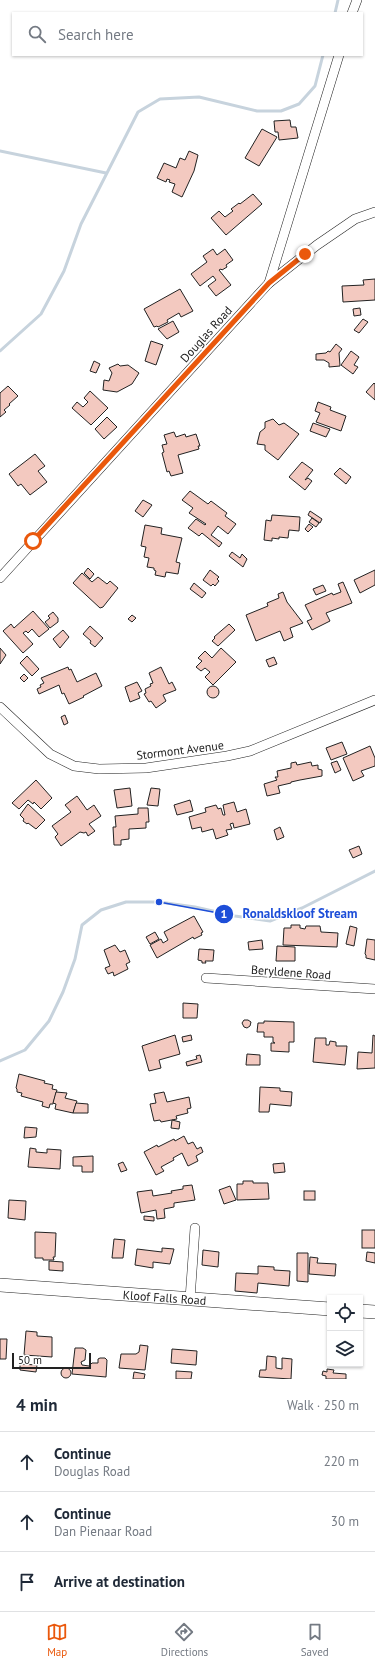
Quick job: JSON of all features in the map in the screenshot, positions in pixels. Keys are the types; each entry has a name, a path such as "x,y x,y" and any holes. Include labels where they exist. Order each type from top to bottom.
{"main road":[{"name":"Kloof Falls Road","path":"0,1285 327,1309"},
{"path":"363,1311 375,1312"}],"street":[{"path":"352,12 357,0"},
{"name":"Douglas Road","path":"0,578 269,283 339,56"},
{"path":"269,283 317,245 355,219 375,212"},
{"name":"Stormont Avenue","path":"0,707 50,754 74,766 99,769 146,768 227,756 250,751 375,700"},
{"name":"Beryldene Road","path":"206,978 375,989"},
{"path":"190,1299 195,1228"}],"building":[{"path":"290,120 291,127 296,127 298,138 279,140 278,132 275,132 274,121"},
{"path":"262,129 277,137 259,166 245,158"},
{"path":"189,151 198,155 194,171 182,197 172,192 175,184 169,182 170,180 167,179 166,182 157,178 164,163 176,168 180,158 185,160"},
{"path":"253,194 262,204 226,235 211,218 219,211 225,217 233,211 231,209"},
{"path":"213,249 217,255 225,249 233,260 226,265 227,267 219,270 231,285 216,296 208,286 216,280 213,276 200,286 191,274 207,262 203,256"},
{"path":"375,279 375,300 343,302 342,286 364,285 363,280"},
{"path":"180,289 193,311 181,317 179,313 167,320 168,322 158,327 154,327 144,309"},
{"path":"360,308 361,315 354,316 353,309"},
{"path":"363,319 368,322 359,333 354,330"},
{"path":"173,321 179,332 167,339 158,329"},
{"path":"151,341 163,345 156,365 145,361"},
{"path":"336,344 342,349 339,353 340,366 329,367 329,363 324,360 316,360 316,354 326,353 328,351 330,352"},
{"path":"351,351 359,357 354,365 358,367 353,374 341,365"},
{"path":"94,361 100,364 96,373 90,371"},
{"path":"118,364 120,366 128,365 139,373 132,384 117,392 103,390 104,380 109,381 112,373 109,368"},
{"path":"374,383 375,384 375,400 366,392"},
{"path":"8,386 18,396 9,404 10,405 4,410 6,412 0,417 0,393"},
{"path":"90,391 108,408 91,425 72,408 77,402 83,407 88,402 84,398"},
{"path":"318,402 331,407 330,410 346,416 341,431 316,422 320,413 315,411"},
{"path":"107,417 117,427 104,439 95,429"},
{"path":"273,419 279,425 284,423 299,434 278,460 265,450 265,445 257,444 260,432 265,428 265,422"},
{"path":"313,423 330,429 326,437 310,431"},
{"path":"174,432 176,437 185,434 186,437 196,434 200,446 198,446 199,449 178,455 183,473 171,476 169,471 167,472 162,453 164,452 162,445 167,444 164,435"},
{"path":"35,454 45,466 38,471 47,482 30,495 21,484 18,486 9,474"},
{"path":"302,462 313,470 305,480 308,478 312,481 305,490 289,477"},
{"path":"340,468 351,477 346,484 334,474"},
{"path":"190,491 208,504 211,501 227,513 225,516 236,524 228,534 218,526 211,535 222,543 219,547 202,533 199,536 188,528 196,519 205,525 206,524 189,513 193,508 182,500"},
{"path":"143,500 152,505 143,517 135,511"},
{"path":"310,511 322,519 320,523 308,515"},
{"path":"272,515 300,517 299,531 289,530 288,538 279,537 279,539 272,538 272,541 264,540 266,520 271,521"},
{"path":"312,518 319,523 316,527 309,522"},
{"path":"309,524 313,527 308,532 305,529"},
{"path":"145,525 162,528 161,534 182,538 176,562 180,563 178,574 166,572 165,577 155,575 156,571 154,568 147,567 149,558 144,557 146,547 141,546"},
{"path":"232,552 240,558 242,554 247,559 243,567 229,556"},
{"path":"88,568 94,574 90,579 84,573"},
{"path":"210,570 219,577 217,579 219,581 215,586 213,584 211,586 203,580"},
{"path":"375,570 375,585 360,593 354,580"},
{"path":"82,573 92,582 98,577 107,584 110,581 118,588 103,607 100,608 73,583"},
{"path":"343,582 352,603 326,613 330,621 312,630 307,621 312,619 305,605 332,593 333,595 341,592 338,584"},
{"path":"194,583 206,593 202,598 190,589"},
{"path":"323,585 326,591 316,595 313,589"},
{"path":"283,592 287,602 303,623 290,628 293,637 284,641 280,631 256,641 246,615 268,606 267,603 279,598 278,594"},
{"path":"33,611 49,629 39,637 32,629 28,633 26,631 23,633 33,644 23,653 3,631 11,624 14,628"},
{"path":"53,612 58,618 58,622 50,628 45,622 50,618 48,616"},
{"path":"132,615 136,618 132,622 128,619"},
{"path":"229,624 235,630 218,646 212,641 215,638 214,637"},
{"path":"90,626 103,638 95,647 83,634"},
{"path":"63,630 69,637 60,648 53,639"},
{"path":"0,648 6,655 0,664"},
{"path":"221,648 236,662 213,685 205,677 210,672 205,668 201,671 196,667 202,661 198,658 205,651 212,658"},
{"path":"27,656 39,669 32,676 20,663"},
{"path":"274,657 277,664 269,667 266,660"},
{"path":"68,667 69,670 71,669 77,682 96,673 102,686 69,704 64,693 62,694 59,685 39,694 37,689 44,683 41,678"},
{"path":"161,667 169,684 172,682 176,690 163,695 166,701 156,708 151,701 149,702 144,694 146,693 145,689 153,683 149,673"},
{"path":"24,674 28,678 24,682 20,678"},
{"path":"137,682 142,691 138,693 140,698 130,702 125,687"},
{"path":"211,686 215,686 219,692 215,698 211,698 207,694 207,690"},
{"path":"65,715 68,723 64,725 61,717"},
{"path":"342,742 347,754 331,760 326,748"},
{"path":"370,746 375,758 375,766 361,771 364,776 353,781 343,758"},
{"path":"337,761 341,770 335,773 331,763"},
{"path":"296,762 297,765 311,762 312,766 318,765 318,769 322,770 322,776 278,786 280,793 267,796 264,784 277,780 275,777 278,777 277,771 291,768 291,763"},
{"path":"36,780 52,798 41,809 34,802 33,804 28,800 19,809 12,803"},
{"path":"130,788 132,806 117,808 114,790"},
{"path":"151,788 160,789 158,806 147,805"},
{"path":"77,796 87,810 94,805 101,816 89,824 95,831 88,836 86,832 80,832 61,846 55,837 58,834 52,826 71,812 65,805"},
{"path":"190,800 193,811 177,815 174,805"},
{"path":"234,802 237,812 246,809 250,824 234,828 233,823 230,824 232,829 226,830 228,835 216,839 213,829 202,832 201,827 192,829 189,817 206,812 205,808 216,805 218,809 221,808 223,815 225,815 223,805"},
{"path":"28,804 45,820 36,829 23,821 24,819 20,815"},
{"path":"138,808 148,808 149,822 146,822 146,828 129,829 129,839 121,840 121,845 114,845 113,827 116,827 115,816 138,814"},
{"path":"280,827 284,837 277,840 274,830"},
{"path":"359,846 362,854 353,858 349,850"},
{"path":"194,916 203,932 201,933 202,935 194,939 193,937 157,958 150,945 161,939 163,943 168,940 164,932"},
{"path":"291,925 300,925 300,928 305,929 306,926 320,926 321,932 338,933 337,947 283,945 284,928 291,928"},
{"path":"350,926 357,928 354,946 346,944"},
{"path":"155,932 159,939 150,944 146,937"},
{"path":"367,939 375,940 375,960 366,958 365,954"},
{"path":"262,940 263,949 249,950 248,942"},
{"path":"115,945 120,952 125,950 130,962 126,964 128,969 114,976 113,972 108,974 105,968 110,966 104,950"},
{"path":"277,946 295,947 295,961 276,961"},
{"path":"199,949 214,950 213,961 205,961 206,963 202,963 202,961 198,960"},
{"path":"183,1003 198,1004 197,1018 183,1018"},
{"path":"244,1020 251,1022 250,1026 247,1028 244,1027 242,1023"},
{"path":"264,1021 294,1022 294,1042 289,1042 289,1052 271,1051 271,1043 275,1043 273,1042 273,1037 264,1037 264,1032 257,1032 258,1023 264,1023"},
{"path":"175,1035 180,1054 159,1060 161,1068 149,1071 142,1046"},
{"path":"191,1035 192,1040 183,1042 182,1037"},
{"path":"373,1035 375,1036 375,1068 357,1069 358,1052 372,1053"},
{"path":"315,1038 326,1038 326,1045 329,1045 330,1041 336,1042 336,1046 347,1046 345,1065 313,1062"},
{"path":"247,1054 260,1055 260,1065 246,1065"},
{"path":"200,1055 202,1062 187,1066 186,1062 197,1059 196,1056"},
{"path":"19,1074 45,1081 44,1083 53,1085 52,1089 57,1090 53,1104 50,1104 49,1108 42,1106 43,1102 21,1096 22,1093 17,1092 16,1088"},
{"path":"260,1087 280,1088 280,1091 292,1092 291,1106 270,1104 269,1112 259,1112"},
{"path":"56,1092 67,1093 65,1098 77,1101 73,1113 55,1109 56,1104 53,1103"},
{"path":"164,1092 167,1102 189,1097 191,1108 187,1109 188,1113 176,1116 177,1119 161,1122 160,1120 154,1121 150,1104 156,1103 154,1094"},
{"path":"76,1103 88,1104 88,1113 73,1113"},
{"path":"172,1120 180,1122 179,1129 171,1128"},
{"path":"25,1127 37,1128 36,1137 24,1138"},
{"path":"184,1136 188,1144 193,1142 197,1149 201,1147 203,1152 196,1156 198,1161 188,1166 182,1153 173,1158 174,1160 161,1167 164,1171 156,1175 144,1152 157,1145 158,1147"},
{"path":"30,1148 36,1149 36,1152 47,1153 47,1149 61,1150 60,1169 28,1167"},
{"path":"93,1156 93,1172 82,1172 82,1166 73,1166 73,1157"},
{"path":"123,1162 127,1170 121,1172 118,1164"},
{"path":"284,1163 285,1172 274,1173 273,1164"},
{"path":"243,1181 268,1183 269,1199 237,1200 237,1184 243,1184"},
{"path":"192,1185 195,1200 174,1203 174,1207 164,1209 165,1218 157,1219 156,1210 141,1213 137,1192 152,1190 153,1196 172,1193 171,1191 183,1189 183,1186"},
{"path":"230,1186 236,1200 224,1204 219,1190"},
{"path":"304,1191 315,1191 315,1200 304,1200"},
{"path":"9,1200 26,1201 25,1220 8,1218"},
{"path":"144,1216 154,1217 154,1221 144,1220"},
{"path":"362,1230 375,1230 375,1248 362,1248"},
{"path":"35,1232 56,1233 55,1257 53,1257 54,1260 35,1258"},
{"path":"114,1239 125,1240 123,1258 112,1258"},
{"path":"162,1248 174,1249 170,1264 153,1262 153,1268 135,1265 137,1249 162,1252"},
{"path":"203,1250 219,1252 218,1267 202,1265"},
{"path":"367,1252 375,1253 375,1263 366,1261"},
{"path":"297,1253 308,1253 308,1282 297,1281"},
{"path":"310,1257 318,1258 317,1263 336,1264 335,1276 309,1274"},
{"path":"49,1261 63,1262 63,1271 49,1270"},
{"path":"258,1266 274,1267 274,1270 290,1271 289,1286 258,1283 257,1293 235,1291 236,1273 258,1274"},
{"path":"26,1331 37,1332 37,1336 52,1337 52,1357 24,1355"},
{"path":"0,1339 7,1339 6,1359 0,1359"},
{"path":"140,1345 148,1346 145,1370 119,1368 121,1354 136,1354 139,1352"},
{"path":"75,1348 83,1348 86,1350 85,1360 81,1362 82,1365 89,1366 92,1363 98,1363 98,1359 100,1358 105,1358 107,1360 106,1377 72,1374"},
{"path":"172,1349 197,1351 196,1365 171,1363"},
{"path":"267,1356 276,1357 276,1368 282,1369 282,1358 292,1359 291,1379 259,1377 260,1370 266,1370"},
{"path":"20,1364 37,1365 36,1372 20,1370"},
{"path":"66,1368 71,1373 66,1378 61,1373"},
{"path":"327,1369 334,1370 333,1373 346,1374 346,1379 326,1379 326,1376 322,1375 323,1371 327,1372"},
{"path":"176,1371 192,1372 191,1379 176,1379"},
{"path":"134,1372 145,1374 144,1379 133,1379"}],"waterway":[{"path":"335,12 338,0"},
{"path":"0,351 41,314 64,271 81,224 138,112 160,99 199,97 257,111 281,111 299,104 315,86 323,56"},
{"path":"0,151 106,173"},
{"path":"0,1061 25,1050 49,1021 63,992 75,959 82,925 101,910 126,902 159,902 270,921 302,908 375,871"}],"place":[{"name":"Ronaldskloof Stream","path":"159,902"}],"route":[{"path":"33,541 269,283 305,254"}]}
